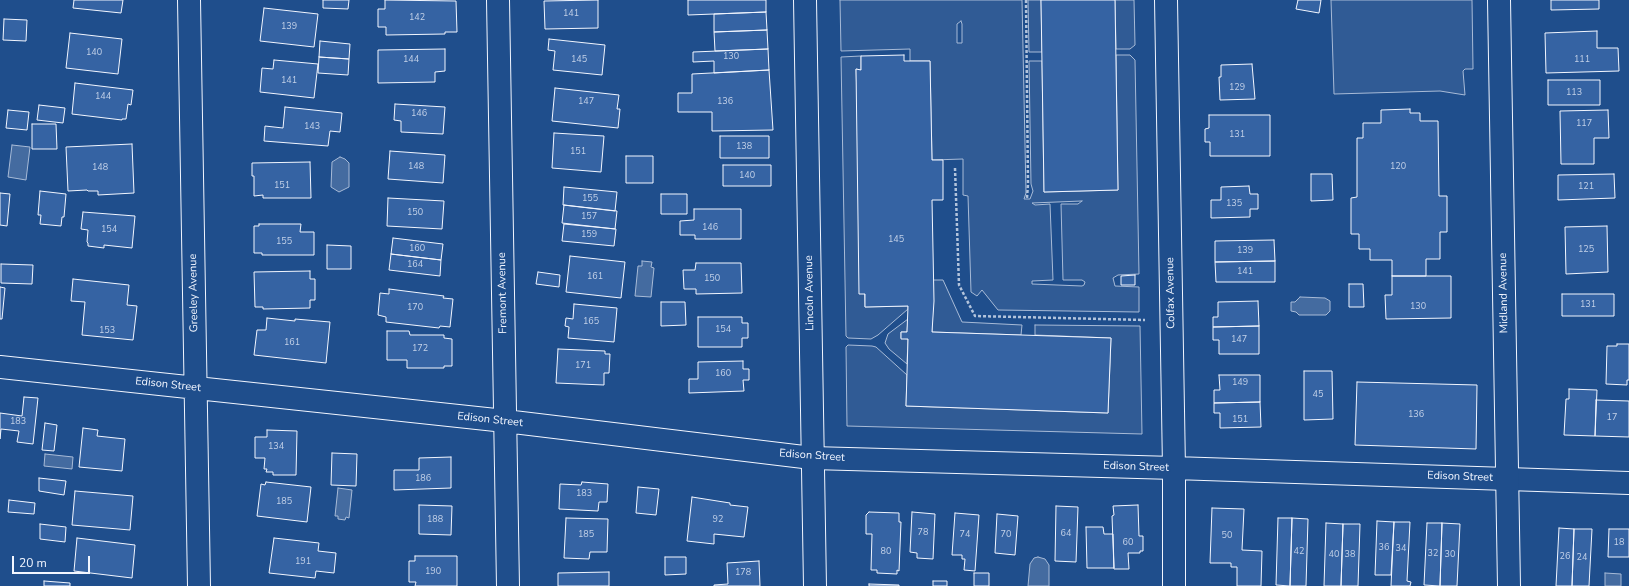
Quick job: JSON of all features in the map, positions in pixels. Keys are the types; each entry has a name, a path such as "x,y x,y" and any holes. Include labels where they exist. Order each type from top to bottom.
{"street":[{"name":"Greeley Avenue","path":"189,0 199,586"},
{"name":"Fremont Avenue","path":"498,0 508,586"},
{"name":"Lincoln Avenue","path":"805,0 815,586"},
{"name":"Colfax Avenue","path":"1166,0 1174,468 1174,586"},
{"name":"Midland Avenue","path":"1499,0 1509,586"},
{"name":"Edison Street","path":"0,366 505,421 812,458 1629,483"}],"path":[{"path":"1026,0 1027,198"},
{"path":"955,168 960,285 975,316 1146,320"}],"shaded area":[{"path":"840,0 1022,0 1026,193 1024,199 1030,199 1033,191 1031,184 1029,61 1042,61 1044,192 1118,190 1116,55 1130,55 1135,60 1139,274 1118,275 1113,278 1115,286 1139,287 1139,312 998,310 982,290 977,296 971,292 968,196 963,195 963,159 932,160 930,61 910,61 910,49 841,51","holes":["961,21 962,43 957,43 957,24","1082,201 1078,204 1061,204 1063,280 1082,280 1085,282 1084,285 1032,284 1032,281 1053,280 1050,204 1035,205 1032,203"]},
{"path":"1028,0 1041,0 1042,52 1029,52"},
{"path":"1115,0 1134,0 1135,45 1130,49 1116,49"},
{"path":"1331,0 1472,0 1473,69 1465,69 1463,71 1465,95 1440,91 1334,94"},
{"path":"861,56 861,70 856,69 865,307 908,306 908,309 878,335 871,339 848,338 846,336 841,57"},
{"path":"12,145 30,147 26,180 8,177"},
{"path":"340,157 349,163 349,187 339,192 331,187 332,162"},
{"path":"642,261 652,262 651,267 654,268 651,297 635,296 638,266 642,266"},
{"path":"933,280 943,280 962,322 1022,325 1021,335 932,332"},
{"path":"1300,297 1325,298 1330,301 1330,311 1326,315 1299,315 1296,312 1291,311 1291,302 1295,302"},
{"path":"908,319 907,332 901,332 901,338 908,339 907,364 889,349 885,343 888,334"},
{"path":"1035,325 1140,326 1142,434 847,426 846,347 848,345 876,347 907,375 906,406 1108,413 1111,338 1035,335"},
{"path":"45,454 73,457 72,469 44,466"},
{"path":"338,488 352,490 349,518 346,517 345,520 338,519 338,516 335,516"},
{"path":"1038,557 1045,559 1049,565 1049,586 1028,586 1030,564 1034,558"},
{"path":"1605,573 1621,574 1621,586 1605,586"}],"building":[{"path":"74,0 123,0 121,13 73,8"},
{"path":"323,0 349,0 348,9 323,8"},
{"path":"385,0 456,1 457,32 445,32 445,34 386,35 386,27 378,27 378,9 385,9"},
{"path":"598,0 598,28 545,29 544,1"},
{"path":"688,0 766,0 766,12 688,15"},
{"path":"1041,0 1115,0 1118,190 1044,192"},
{"path":"1298,0 1321,0 1319,13 1296,9"},
{"path":"1551,0 1599,0 1599,9 1551,10"},
{"path":"264,8 318,14 314,47 260,41"},
{"path":"766,12 767,30 714,32 714,14"},
{"path":"4,19 27,20 26,41 3,40"},
{"path":"767,30 768,49 715,51 714,32"},
{"path":"1597,31 1597,48 1618,48 1619,71 1546,73 1545,33"},
{"path":"70,33 122,39 118,74 66,68"},
{"path":"549,39 605,45 602,75 553,70 555,51 548,50"},
{"path":"320,41 350,44 349,59 319,57"},
{"path":"445,49 445,71 435,72 435,82 378,83 378,50"},
{"path":"768,49 769,70 714,73 714,61 693,62 693,52"},
{"path":"904,55 904,61 930,61 932,160 943,160 943,200 932,200 934,301 932,332 1111,338 1108,413 906,406 908,339 901,339 901,332 907,332 908,306 865,307 865,294 859,294 856,69 861,70 861,56"},
{"path":"319,57 349,59 348,75 318,73"},
{"path":"274,60 318,64 314,98 260,92 262,68 273,69"},
{"path":"1252,64 1255,99 1220,100 1219,77 1221,77 1221,65"},
{"path":"769,70 773,130 712,131 712,112 678,112 678,93 692,93 692,74"},
{"path":"1548,80 1600,80 1600,105 1548,105"},
{"path":"75,83 133,90 131,105 128,104 126,119 122,120 72,114"},
{"path":"555,88 619,95 617,109 620,109 618,128 552,121"},
{"path":"395,104 445,107 443,134 401,132 401,121 394,120"},
{"path":"39,105 65,108 63,123 37,120"},
{"path":"285,107 342,113 340,132 330,131 328,146 264,141 265,126 283,128"},
{"path":"1410,109 1410,113 1420,113 1420,121 1438,121 1439,196 1447,196 1447,232 1440,232 1440,259 1426,259 1426,276 1392,276 1392,260 1370,260 1370,249 1359,249 1359,234 1351,234 1351,198 1357,197 1357,138 1363,138 1363,123 1381,123 1381,110"},
{"path":"8,110 29,112 27,130 6,128"},
{"path":"1608,110 1609,138 1594,138 1594,164 1561,164 1560,111"},
{"path":"1209,115 1270,115 1270,156 1210,156 1210,142 1205,142 1205,129 1209,128"},
{"path":"32,124 56,124 57,149 32,149"},
{"path":"554,133 604,136 601,172 552,168"},
{"path":"720,136 769,136 769,158 720,158"},
{"path":"132,144 134,193 98,195 98,191 68,191 66,147"},
{"path":"390,151 445,155 443,183 388,179"},
{"path":"626,156 653,156 653,183 626,183"},
{"path":"310,162 311,198 263,198 263,195 254,196 254,176 252,176 252,163"},
{"path":"723,165 771,165 771,186 723,186"},
{"path":"1311,174 1332,174 1333,200 1311,201"},
{"path":"1614,174 1615,198 1558,200 1558,175"},
{"path":"1249,186 1250,194 1258,194 1258,209 1250,209 1250,217 1211,218 1211,200 1221,200 1221,187"},
{"path":"564,187 617,192 615,211 563,205"},
{"path":"40,191 66,194 64,217 62,217 61,226 40,224 41,215 38,215"},
{"path":"0,193 10,194 7,226 0,225"},
{"path":"661,194 687,194 687,214 661,214"},
{"path":"388,198 444,201 442,229 387,226"},
{"path":"564,205 617,211 615,229 562,223"},
{"path":"694,209 741,209 741,239 695,239 695,235 680,235 680,221 694,220"},
{"path":"83,212 135,216 132,248 104,245 104,248 88,246 88,230 81,229"},
{"path":"259,224 301,224 300,232 314,232 314,255 262,255 262,253 254,253 254,226 259,226"},
{"path":"564,224 616,229 614,246 562,241"},
{"path":"1607,226 1608,272 1566,274 1565,227"},
{"path":"393,238 443,244 441,260 391,254"},
{"path":"1274,240 1275,261 1215,262 1215,241"},
{"path":"327,245 351,246 351,269 327,269"},
{"path":"391,254 441,260 440,276 389,270"},
{"path":"570,256 625,262 621,298 566,292"},
{"path":"1275,261 1275,282 1216,282 1215,262"},
{"path":"696,263 741,263 742,293 696,294 696,289 684,289 683,270 695,270"},
{"path":"1,264 33,265 32,284 1,283"},
{"path":"310,271 310,279 315,279 315,300 310,300 310,308 263,309 263,307 255,307 254,272"},
{"path":"538,272 560,275 559,287 536,284"},
{"path":"1135,275 1135,285 1121,285 1121,276"},
{"path":"1392,276 1451,276 1451,318 1386,319 1385,295 1392,295"},
{"path":"73,279 129,285 127,305 137,306 133,340 82,335 85,302 71,301"},
{"path":"1349,284 1363,284 1364,307 1349,307"},
{"path":"0,287 5,288 2,319 0,319"},
{"path":"389,289 444,296 443,298 453,299 450,327 440,326 439,328 386,322 386,317 378,315 380,293 389,294"},
{"path":"1562,294 1614,294 1614,316 1562,316"},
{"path":"1258,301 1259,326 1213,327 1213,317 1218,317 1218,302"},
{"path":"661,302 685,302 686,325 661,326"},
{"path":"574,304 617,308 614,342 568,338 569,327 565,326 566,318 573,319"},
{"path":"698,317 742,317 742,323 748,323 748,338 742,338 742,347 698,347"},
{"path":"267,318 295,321 295,319 330,322 326,363 254,355 257,330 266,330"},
{"path":"1259,326 1259,354 1219,354 1219,340 1213,340 1213,327"},
{"path":"387,331 409,331 410,335 444,335 444,338 452,339 452,366 444,366 444,368 407,368 407,360 387,360"},
{"path":"1617,344 1629,344 1629,380 1627,380 1627,385 1606,384 1607,346 1617,346"},
{"path":"558,349 605,351 605,354 610,354 609,373 604,373 604,385 556,383"},
{"path":"743,361 743,369 749,369 749,380 743,380 744,391 689,393 689,379 698,379 698,362"},
{"path":"1304,371 1332,371 1333,419 1304,420"},
{"path":"1219,375 1260,375 1260,402 1214,403 1214,390 1220,390"},
{"path":"1357,382 1477,385 1476,449 1355,445"},
{"path":"1569,389 1597,390 1595,436 1564,435 1566,399 1569,399"},
{"path":"24,397 38,398 33,444 17,442 19,431 1,429 0,439 0,413 22,416"},
{"path":"1596,400 1629,401 1629,437 1595,436"},
{"path":"1260,402 1261,427 1220,428 1220,413 1214,413 1214,403"},
{"path":"45,423 57,425 54,451 42,450"},
{"path":"83,428 98,430 97,436 125,439 122,471 79,467"},
{"path":"267,430 297,431 296,475 273,475 273,472 266,472 267,469 264,469 265,458 255,458 255,437 267,437"},
{"path":"332,453 357,454 356,486 331,485"},
{"path":"451,457 451,488 394,490 394,470 419,470 419,458"},
{"path":"39,478 66,481 64,495 39,491"},
{"path":"266,482 311,487 307,522 257,516 261,484 265,485"},
{"path":"582,482 608,484 607,502 599,502 598,511 559,509 560,484 581,485"},
{"path":"638,487 659,489 656,515 636,513"},
{"path":"75,491 133,496 130,530 72,525"},
{"path":"692,497 748,507 744,537 714,534 714,544 687,541"},
{"path":"9,500 35,503 34,514 8,512"},
{"path":"419,505 452,506 451,535 419,534"},
{"path":"1138,505 1139,536 1143,536 1143,551 1140,551 1140,553 1128,553 1129,569 1114,569 1113,506"},
{"path":"1056,506 1078,507 1076,562 1055,561"},
{"path":"1212,508 1244,509 1242,550 1262,551 1261,586 1237,586 1237,567 1231,567 1231,563 1210,563"},
{"path":"869,512 899,513 899,522 901,522 899,571 897,570 897,574 877,573 877,570 871,570 872,534 866,534 866,515"},
{"path":"912,512 935,514 933,559 917,558 917,553 910,552"},
{"path":"955,513 979,515 975,571 964,570 965,559 962,559 962,555 952,555"},
{"path":"997,514 1018,516 1015,555 995,553"},
{"path":"566,518 608,519 607,552 590,552 589,559 564,558"},
{"path":"1278,518 1292,518 1290,586 1276,585"},
{"path":"1292,518 1308,519 1306,586 1290,586"},
{"path":"1377,521 1394,522 1391,575 1375,575"},
{"path":"1394,522 1410,522 1407,581 1411,582 1410,586 1391,586"},
{"path":"1326,523 1343,524 1341,586 1324,586"},
{"path":"1427,523 1442,523 1440,586 1424,585"},
{"path":"1442,523 1460,524 1457,586 1440,586"},
{"path":"40,524 66,527 65,542 40,539"},
{"path":"1343,524 1360,524 1358,586 1341,586"},
{"path":"1086,527 1103,527 1104,534 1113,534 1114,568 1087,568"},
{"path":"1559,528 1574,529 1572,586 1556,586"},
{"path":"1574,529 1592,529 1589,586 1572,586"},
{"path":"1609,529 1629,529 1629,557 1608,557"},
{"path":"77,538 135,545 132,578 74,571"},
{"path":"274,538 319,543 318,551 336,553 334,573 316,571 315,578 269,573"},
{"path":"415,556 457,556 457,586 415,586 416,582 409,582 409,561 415,561"},
{"path":"665,557 686,557 686,574 665,575"},
{"path":"759,561 760,586 714,586 728,584 727,563"},
{"path":"609,572 609,586 558,586 558,573"},
{"path":"974,573 989,573 989,586 974,586"},
{"path":"44,581 70,583 70,586 44,586"},
{"path":"933,581 947,581 947,586 933,586"},
{"path":"869,584 899,585 899,586 869,586"}]}
